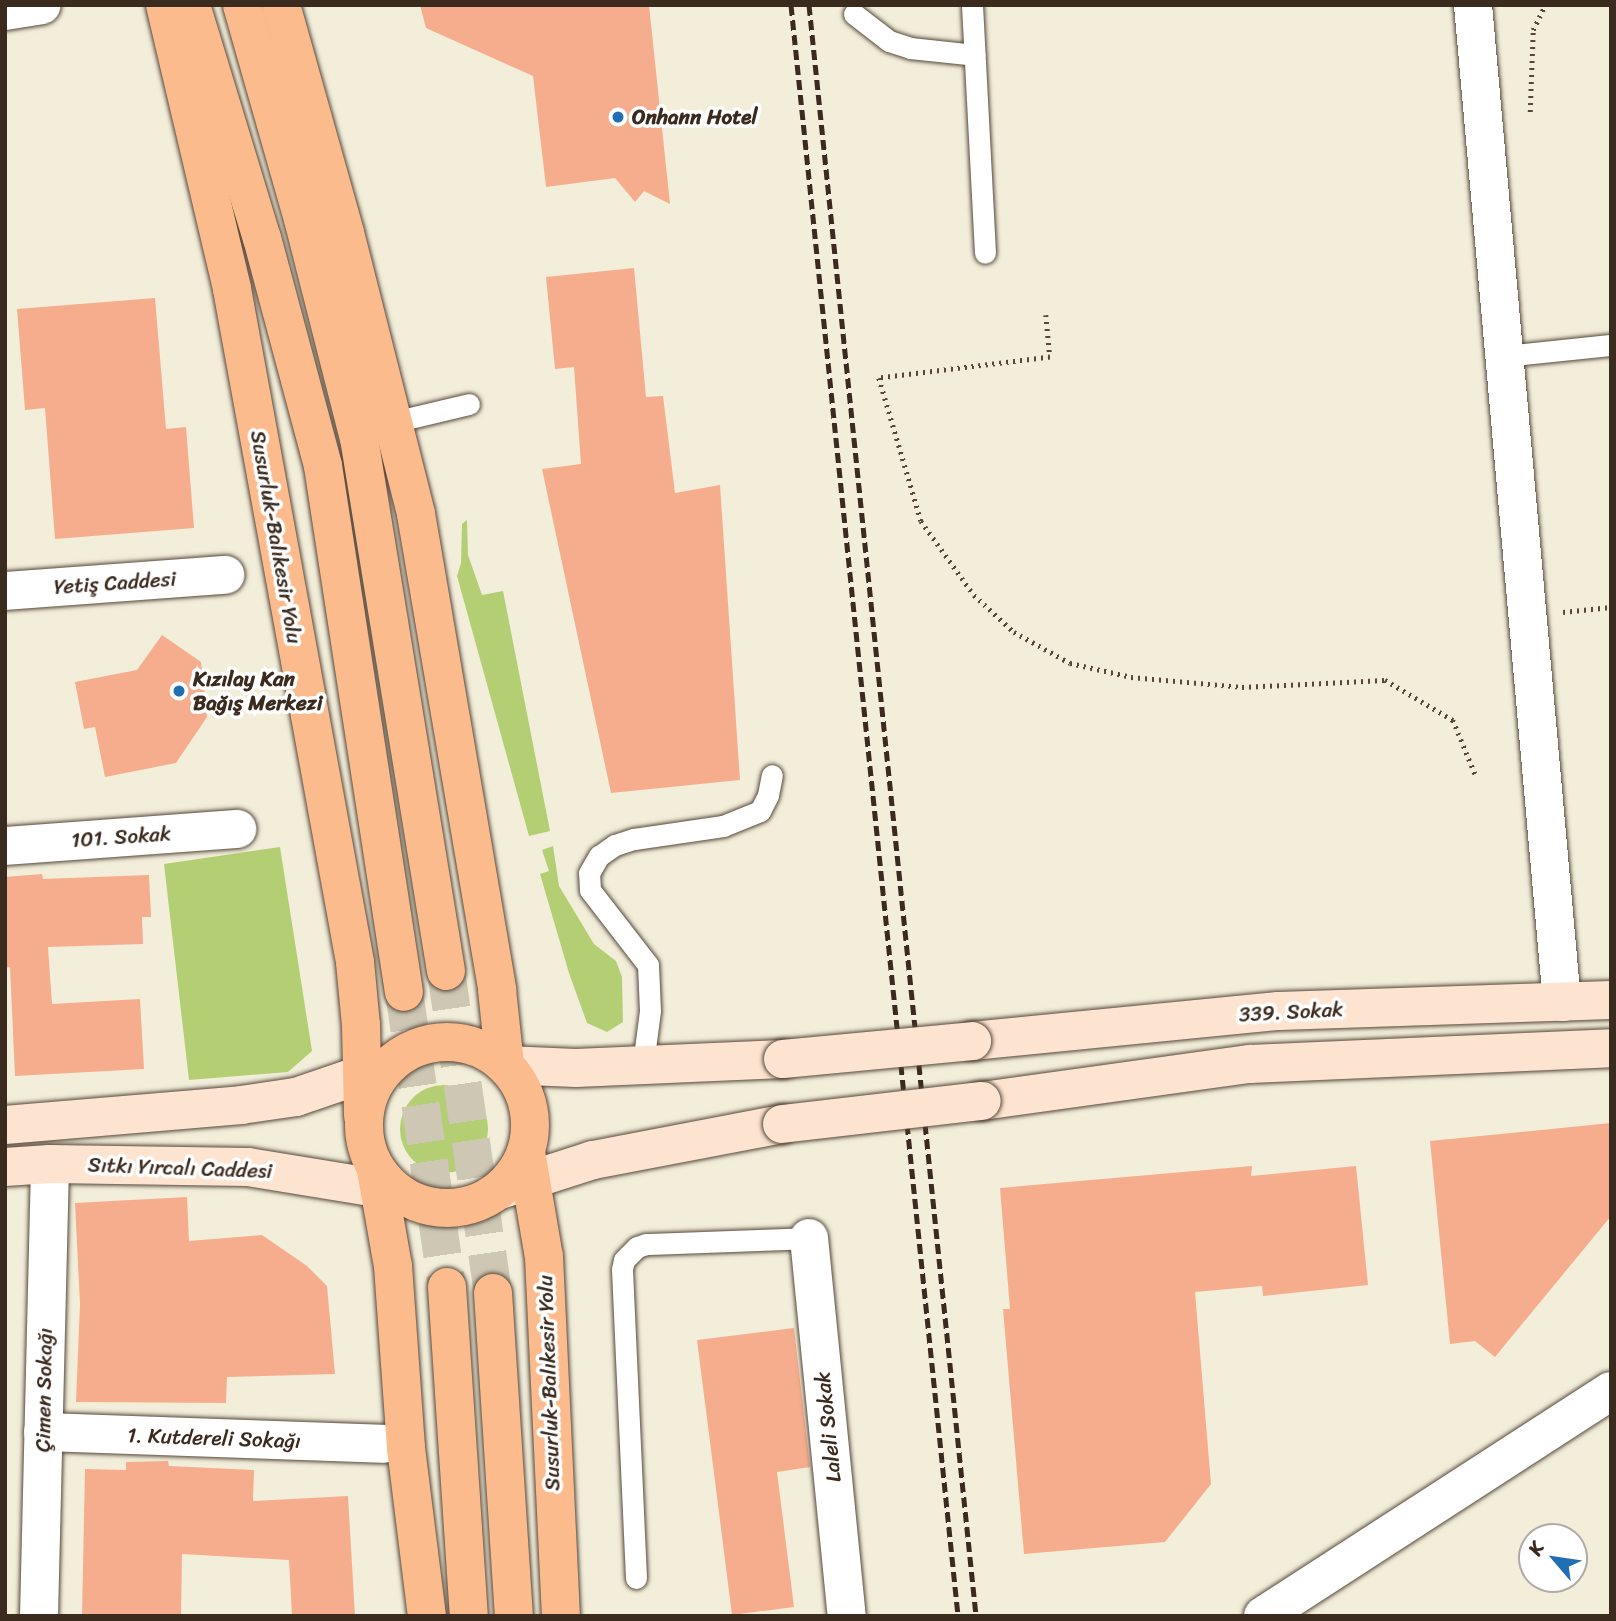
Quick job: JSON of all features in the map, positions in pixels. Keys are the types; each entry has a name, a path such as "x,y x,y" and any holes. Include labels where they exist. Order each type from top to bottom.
{"highway":[{"name":"Susurluk-Balıkesir Yolu","path":"164,5 232,289 375,1071 363,1116 365,1144 383,1184"},
{"path":"191,5 262,238 323,466 404,992"},
{"path":"242,5 303,219 359,438 446,971"},
{"path":"281,5 345,233 416,514 497,990 505,1065"},
{"path":"375,1071 408,1051 433,1042 459,1042 484,1050 505,1065 520,1084 528,1105 531,1129 519,1174 475,1204 447,1209 420,1205 383,1184"},
{"name":"Susurluk-Balıkesir Yolu","path":"519,1174 544,1257 561,1616"},
{"path":"383,1184 393,1266 406,1448 427,1616"},
{"path":"447,1287 469,1616"},
{"path":"493,1293 514,1616"}],"main road":[{"name":"339. Sokak","path":"505,1065 576,1068 783,1059 1279,1011 1611,1000"},
{"path":"519,1174 782,1124 982,1101 1250,1064 1611,1048"},
{"path":"5,1125 252,1104 296,1097 375,1071"},
{"name":"Sıtkı Yırcalı Caddesi","path":"5,1167 50,1164 248,1167 383,1184"}],"street":[{"path":"5,11 42,5"},
{"path":"1474,5 1563,1002"},
{"name":"Yetiş Caddesi","path":"5,591 225,575"},
{"name":"101. Sokak","path":"5,846 237,829"},
{"name":"Çimen Sokağı","path":"39,1616 50,1164"},
{"name":"Laleli Sokak","path":"809,1238 848,1616"},
{"path":"1264,1616 1611,1391"},
{"name":"1. Kutdereli Sokağı","path":"43,1432 384,1444"}],"lane":[{"path":"972,5 985,253"},
{"path":"854,14 889,41 910,48 975,55"},
{"path":"1504,356 1611,345"},
{"path":"393,422 469,404"},
{"path":"643,1064 650,1011 648,965 590,890 589,873 599,856 614,845 634,839 723,826 760,811 768,795 772,775"},
{"path":"636,1578 622,1269 624,1260 637,1247 646,1244 809,1238"}],"path":[{"path":"1530,112 1533,30 1545,5"},
{"path":"1046,315 1050,357 879,378 921,521 974,596 1014,632 1070,663 1131,677 1242,687 1385,680 1453,720 1476,776"},
{"path":"1527,615 1611,607"}],"green space":[{"path":"467,520 468,555 482,595 503,591 550,831 529,836 457,576 461,563 462,524"},
{"path":"553,846 559,886 594,944 616,961 622,977 623,1022 607,1032 587,1023 569,973 540,874 549,871 542,850"},
{"path":"280,847 312,1051 288,1072 189,1080 164,864"},
{"path":"444,1085 461,1088 475,1098 485,1112 488,1129 485,1146 475,1160 461,1170 444,1173 427,1170 413,1160 403,1146 400,1129 403,1112 413,1098 427,1088"}],"building":[{"path":"420,5 649,5 670,204 644,191 635,202 615,178 546,187 533,76 426,28"},
{"path":"634,268 646,397 663,396 675,493 720,485 740,780 611,793 542,469 581,464 574,367 555,369 546,277"},
{"path":"155,298 166,429 186,427 194,528 55,539 45,408 25,410 17,309"},
{"path":"162,635 201,662 207,717 176,763 105,777 95,727 84,729 75,682 137,670"},
{"path":"42,874 43,879 149,875 151,917 142,917 143,944 48,947 52,1004 140,999 144,1069 15,1076 10,967 5,968 5,877"},
{"path":"1611,1123 1611,1216 1495,1357 1475,1341 1450,1344 1430,1141"},
{"path":"1252,1166 1251,1176 1356,1166 1368,1285 1263,1296 1262,1286 1195,1292 1211,1484 1165,1542 1024,1554 1003,1309 1010,1309 1000,1188"},
{"path":"187,1197 189,1241 262,1235 307,1266 327,1286 335,1374 227,1377 226,1403 76,1402 80,1304 75,1203"},
{"path":"794,1328 810,1467 777,1472 794,1607 732,1615 697,1340"},
{"path":"168,1461 169,1466 254,1470 253,1501 348,1496 355,1616 292,1616 289,1560 182,1554 181,1616 82,1616 85,1469 126,1470 126,1462"}],"tunnel":[{"path":"446,971 493,1293"},
{"path":"404,992 447,1287"}],"railway":[{"path":"791,5 958,1616"},
{"path":"809,5 976,1616"}],"place":[{"name":"Onhann Hotel","path":"618,117"},
{"name":"Kızılay Kan Bağış Merkezi","path":"179,691"}]}
